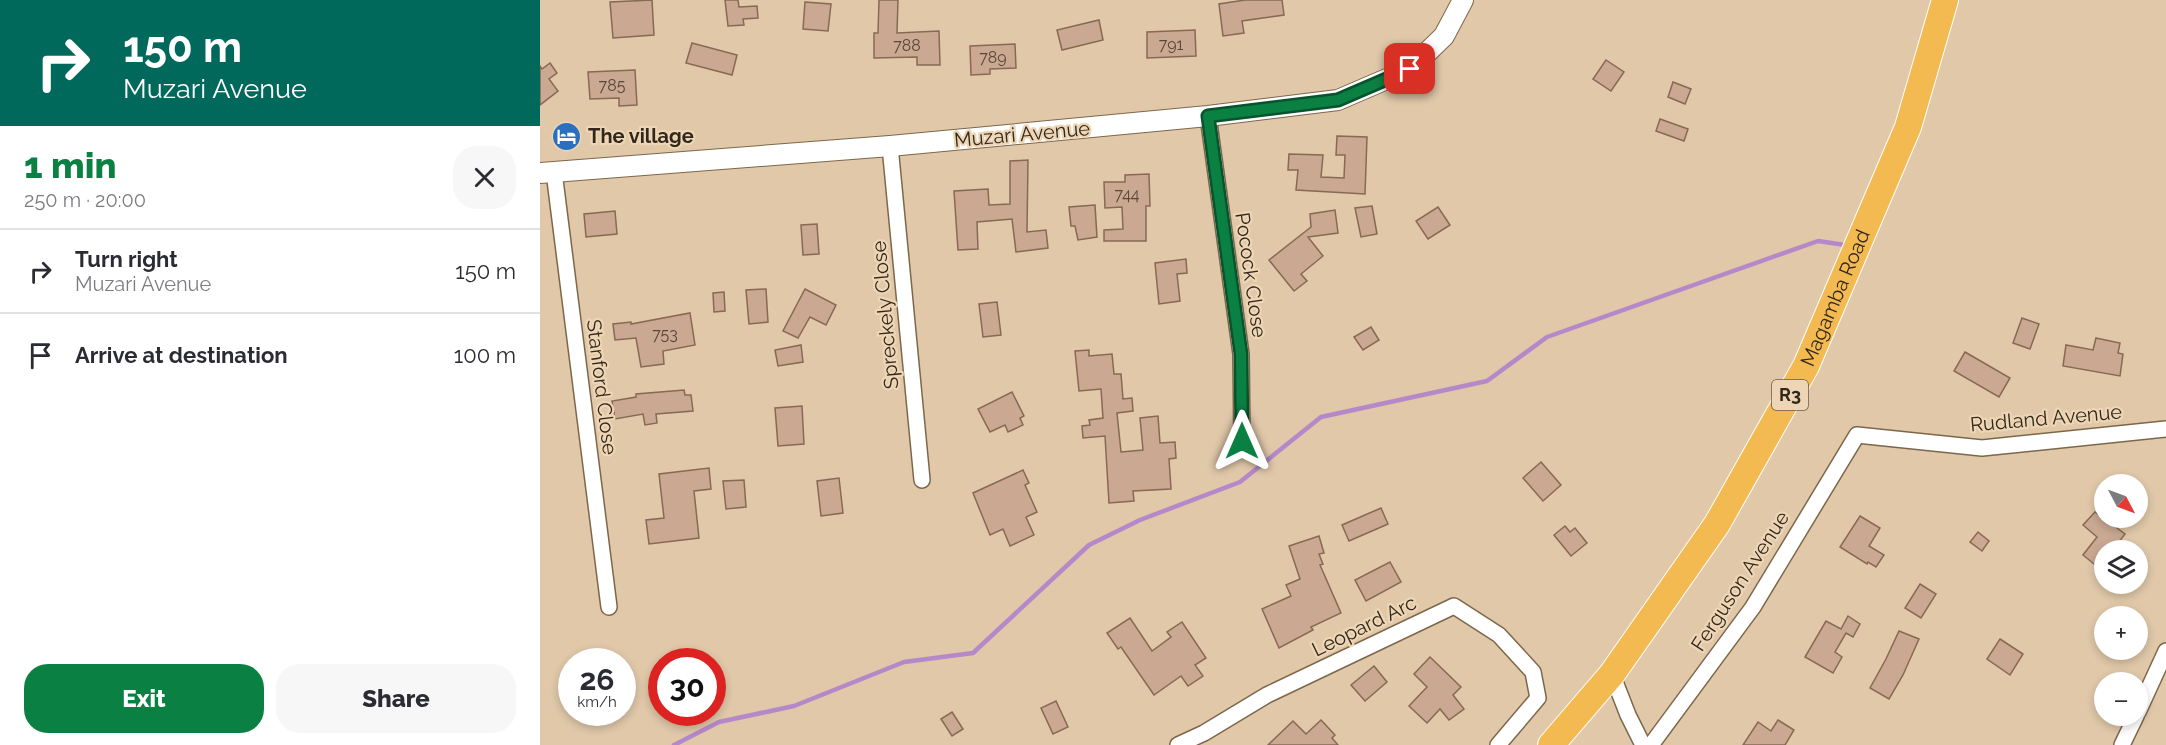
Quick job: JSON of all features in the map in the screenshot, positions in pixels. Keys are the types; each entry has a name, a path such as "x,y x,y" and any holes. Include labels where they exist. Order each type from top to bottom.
{"highway":[{"name":"Magamba Road","path":"1551,745 1612,674 1717,524 1806,366 1908,127 1945,0"}],"street":[{"name":"Muzari Avenue","path":"547,173 890,146 1208,116 1338,100 1410,69 1444,36 1463,0"},
{"name":"Pocock Close","path":"1208,116 1241,354 1242,441"},
{"name":"Spreckely Close","path":"890,146 922,480"},
{"name":"Stanford Close","path":"547,173 609,607"},
{"name":"Rudland Avenue","path":"1857,435 1982,448 2166,429"},
{"name":"Ferguson Avenue","path":"1651,745 1753,607 1857,435"},
{"name":"Leopard Arc","path":"1178,745 1208,739 1267,695 1454,606 1499,635 1533,672 1538,698 1498,745"},
{"path":"2148,690 2166,651"},
{"path":"1612,674 1643,745"},
{"path":"2122,745 2131,726"}],"building":[{"path":"652,0 654,35 613,38 610,2"},
{"path":"725,0 738,0 739,7 757,6 758,18 743,19 744,25 728,26"},
{"path":"879,0 898,0 897,33 939,31 940,65 917,65 917,57 874,58 874,33 878,33"},
{"path":"1245,0 1282,0 1284,15 1242,21 1244,33 1223,36 1219,4"},
{"path":"805,2 831,4 828,31 803,29"},
{"path":"1099,20 1103,40 1062,50 1057,30"},
{"path":"1195,30 1196,56 1147,58 1147,32"},
{"path":"692,43 737,55 732,75 686,63"},
{"path":"1015,44 1016,68 990,69 990,74 971,75 970,46"},
{"path":"1606,60 1624,72 1611,91 1593,79"},
{"path":"550,63 557,73 549,79 558,91 540,105 540,66 542,69"},
{"path":"635,70 637,105 619,106 619,98 590,99 588,72"},
{"path":"1673,82 1691,89 1685,104 1668,97"},
{"path":"1660,119 1688,129 1684,141 1656,131"},
{"path":"1337,136 1367,137 1365,194 1296,190 1298,170 1288,170 1289,154 1323,155 1321,177 1344,178 1345,155 1336,155"},
{"path":"1028,160 1027,232 1046,230 1048,248 1016,252 1012,219 977,222 978,249 958,250 954,191 988,189 989,205 1010,204 1010,161"},
{"path":"1149,174 1150,206 1146,206 1146,241 1104,241 1104,230 1123,229 1122,207 1105,208 1104,182 1125,182 1125,175"},
{"path":"1095,205 1097,237 1078,240 1075,226 1071,226 1069,207"},
{"path":"1372,206 1377,234 1361,237 1355,208"},
{"path":"1438,207 1450,225 1428,239 1416,221"},
{"path":"1335,210 1338,233 1308,237 1323,256 1301,274 1307,281 1294,291 1269,260 1311,227 1310,214"},
{"path":"615,211 617,234 586,237 584,214"},
{"path":"817,224 819,254 803,255 801,225"},
{"path":"1186,259 1187,273 1177,274 1180,301 1159,304 1155,263"},
{"path":"766,289 768,322 749,324 746,290"},
{"path":"805,289 836,305 826,325 810,317 798,338 783,331"},
{"path":"724,292 725,311 714,312 713,293"},
{"path":"997,302 1001,335 983,337 979,304"},
{"path":"690,313 695,345 663,351 664,364 641,367 636,338 615,340 613,324 631,322 631,324"},
{"path":"2022,318 2039,324 2030,349 2013,343"},
{"path":"1371,327 1379,340 1363,350 1354,337"},
{"path":"2096,338 2120,343 2118,353 2123,354 2120,376 2063,366 2066,345 2093,350"},
{"path":"801,345 803,362 778,366 775,350"},
{"path":"1089,350 1089,356 1112,354 1114,374 1121,374 1123,399 1132,398 1133,411 1117,413 1121,452 1143,450 1140,418 1158,416 1160,443 1175,442 1176,458 1169,459 1171,489 1133,491 1134,501 1109,503 1105,436 1083,438 1082,426 1090,425 1089,420 1103,418 1101,389 1079,391 1075,351"},
{"path":"1965,352 2010,378 1999,397 1954,371"},
{"path":"684,390 685,395 691,395 693,411 656,414 657,423 645,425 643,414 615,419 612,401 636,397 636,394"},
{"path":"1012,392 1024,416 1020,418 1023,425 1008,432 1005,425 990,432 978,409"},
{"path":"802,406 804,444 778,446 775,408"},
{"path":"1541,462 1561,485 1543,501 1523,478"},
{"path":"709,468 711,489 694,491 699,538 649,544 646,520 664,518 659,474"},
{"path":"1023,470 1029,483 1025,485 1037,512 1026,517 1034,535 1010,546 1003,529 990,535 973,493"},
{"path":"839,478 843,513 821,516 817,481"},
{"path":"744,480 746,507 726,509 723,481"},
{"path":"1381,508 1388,524 1349,541 1342,525"},
{"path":"2094,513 2094,528 2117,528 2125,534 2120,540 2095,540 2097,537 2083,525"},
{"path":"1860,516 1880,528 1869,546 1884,555 1876,567 1840,547"},
{"path":"1565,526 1570,532 1575,528 1587,543 1571,556 1554,535"},
{"path":"1978,532 1989,541 1982,551 1970,542"},
{"path":"1319,536 1324,553 1319,554 1323,564 1320,565 1341,613 1311,627 1313,630 1279,648 1262,609 1291,596 1286,585 1300,579 1289,546"},
{"path":"2094,541 2094,564 2083,555"},
{"path":"1390,562 1401,582 1366,601 1355,580"},
{"path":"1920,584 1936,594 1921,618 1905,608"},
{"path":"1848,616 1860,624 1853,637 1846,633 1835,652 1842,657 1833,673 1805,657 1826,621 1841,629"},
{"path":"1130,618 1152,651 1171,637 1167,632 1182,622 1206,658 1195,665 1203,676 1188,686 1181,676 1154,695 1121,647 1118,649 1107,633"},
{"path":"1899,631 1919,639 1889,699 1870,688"},
{"path":"2000,639 2023,654 2010,675 1987,659"},
{"path":"1430,657 1461,687 1453,695 1464,709 1449,720 1440,709 1427,723 1409,706 1427,687 1414,674"},
{"path":"1374,666 1387,682 1365,701 1351,685"},
{"path":"1056,701 1068,727 1053,734 1041,708"},
{"path":"952,712 963,729 952,736 941,719"},
{"path":"1321,720 1335,735 1332,738 1338,745 1268,745 1293,721 1306,734"},
{"path":"1778,720 1794,730 1785,745 1743,745 1758,722 1771,731"}],"waterway":[{"path":"674,745 719,722 794,706 904,662 973,653 1089,545 1140,520 1240,482 1321,417 1487,381 1547,337 1818,241 1845,245"}],"place":[{"name":"The village","path":"567,136"}],"route":[{"path":"1242,441 1241,354 1208,116 1338,100 1410,69"}]}
